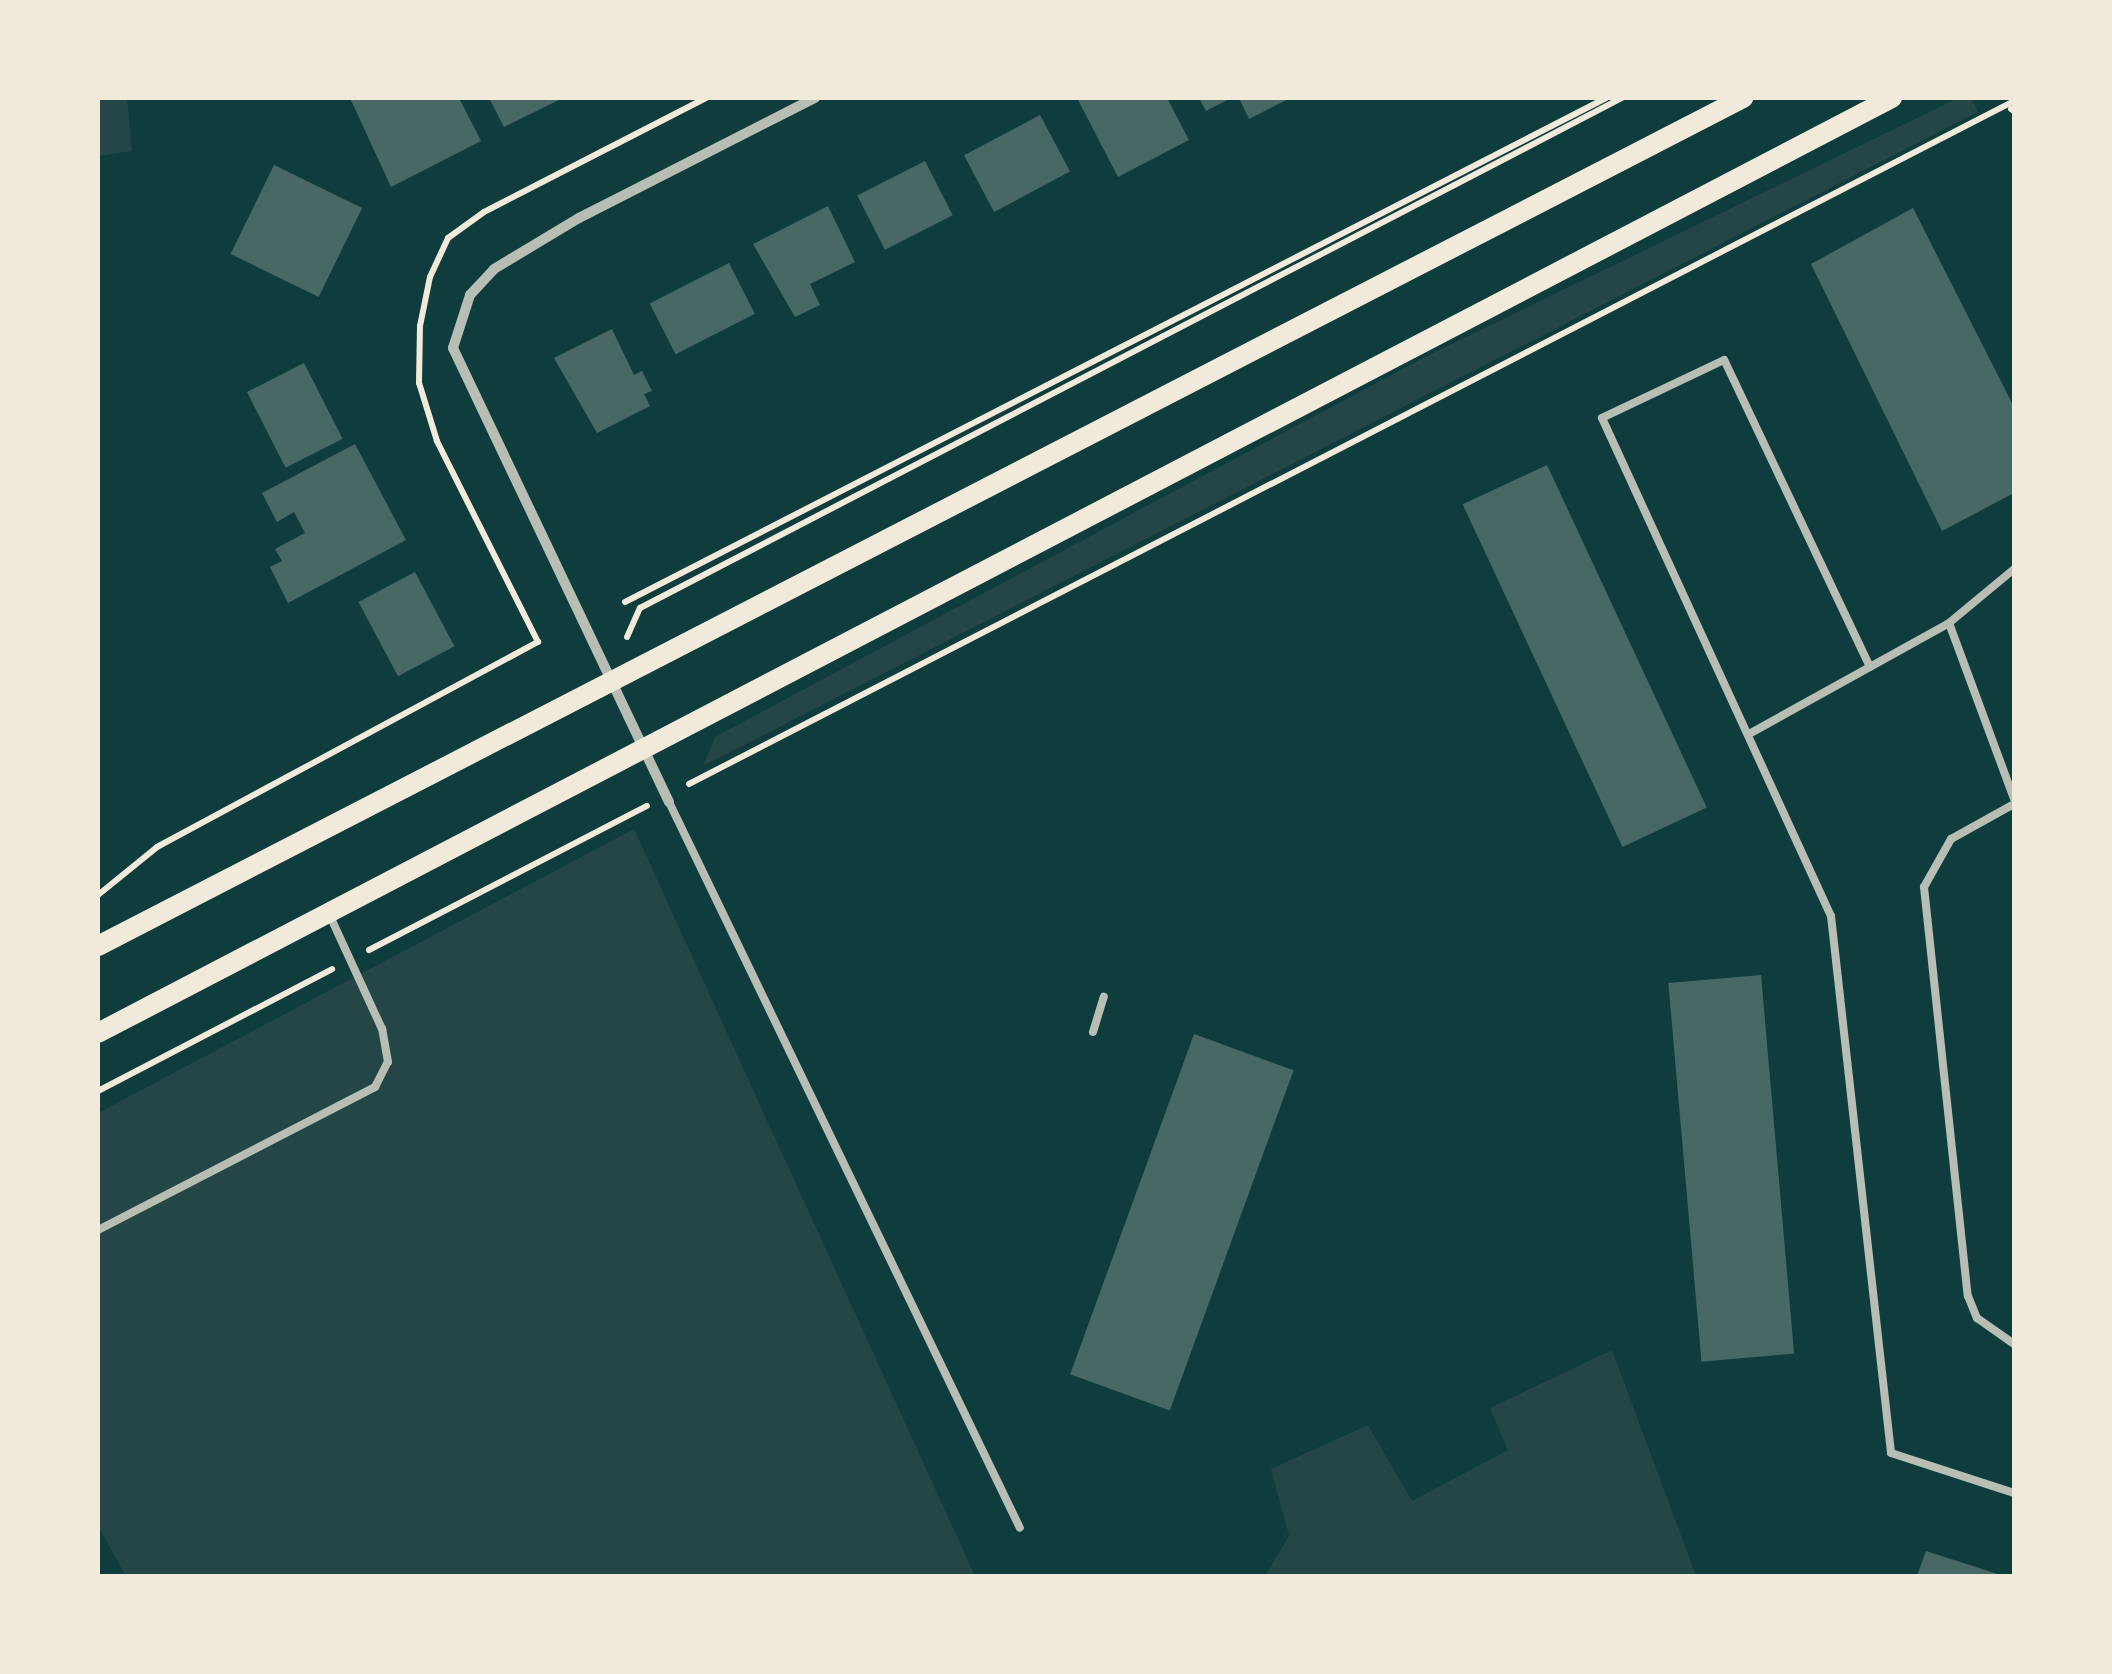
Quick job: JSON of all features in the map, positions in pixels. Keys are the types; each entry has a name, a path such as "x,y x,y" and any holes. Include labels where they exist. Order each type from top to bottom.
{"main road":[{"path":"98,946 609,677 1743,98"},
{"path":"98,1033 642,744 1892,98"}],"street":[{"path":"668,799 453,348 470,295 494,269 578,218 815,98"}],"lane":[{"path":"1870,667 1724,360 1602,418 1831,916 1890,1453 2014,1492"},
{"path":"1749,734 1949,623 2014,569"},
{"path":"1949,623 2014,802 1951,839 1924,887 1968,1296 1978,1318 2014,1344"},
{"path":"668,799 1020,1528"},
{"path":"98,1230 374,1086 388,1062 382,1029 328,912"},
{"path":"1093,1032 1104,997"}],"path":[{"path":"98,895 119,884 157,847 538,642 437,441 419,384 420,326 430,277 448,238 484,212 706,98"},
{"path":"625,602 1606,98"},
{"path":"609,677 640,608 1622,98"},
{"path":"98,1091 2013,107"}],"shaded area":[{"path":"98,98 127,98 132,151 98,156"},
{"path":"1958,98 1971,98 1978,112 703,766 715,737 1427,356"},
{"path":"634,829 975,1576 126,1576 98,1526 98,1113"},
{"path":"1612,1350 1696,1576 1265,1576 1289,1536 1271,1469 1368,1425 1412,1501 1508,1450 1490,1408"}],"building":[{"path":"350,98 459,98 481,141 391,187"},
{"path":"489,98 563,98 504,127"},
{"path":"1077,98 1167,98 1189,140 1118,177"},
{"path":"1199,98 1231,98 1206,111"},
{"path":"1239,98 1290,98 1249,119"},
{"path":"1040,115 1070,172 994,212 964,155"},
{"path":"925,161 953,215 885,250 857,196"},
{"path":"274,165 362,208 319,297 231,254"},
{"path":"828,206 855,262 810,284 820,305 795,317 753,244"},
{"path":"1913,208 2014,407 2014,493 1942,531 1811,264"},
{"path":"729,263 755,314 676,354 650,303"},
{"path":"612,329 634,375 642,371 652,391 644,394 650,406 597,433 554,358"},
{"path":"304,363 343,439 286,468 247,392"},
{"path":"355,444 406,540 288,603 270,567 282,561 275,549 305,533 294,512 277,522 262,493"},
{"path":"1547,465 1707,808 1622,847 1463,504"},
{"path":"415,572 454,646 398,676 358,602"},
{"path":"1761,975 1794,1354 1701,1362 1668,983"},
{"path":"1194,1034 1294,1070 1170,1410 1070,1374"},
{"path":"1926,1551 2004,1576 1917,1576"}]}
